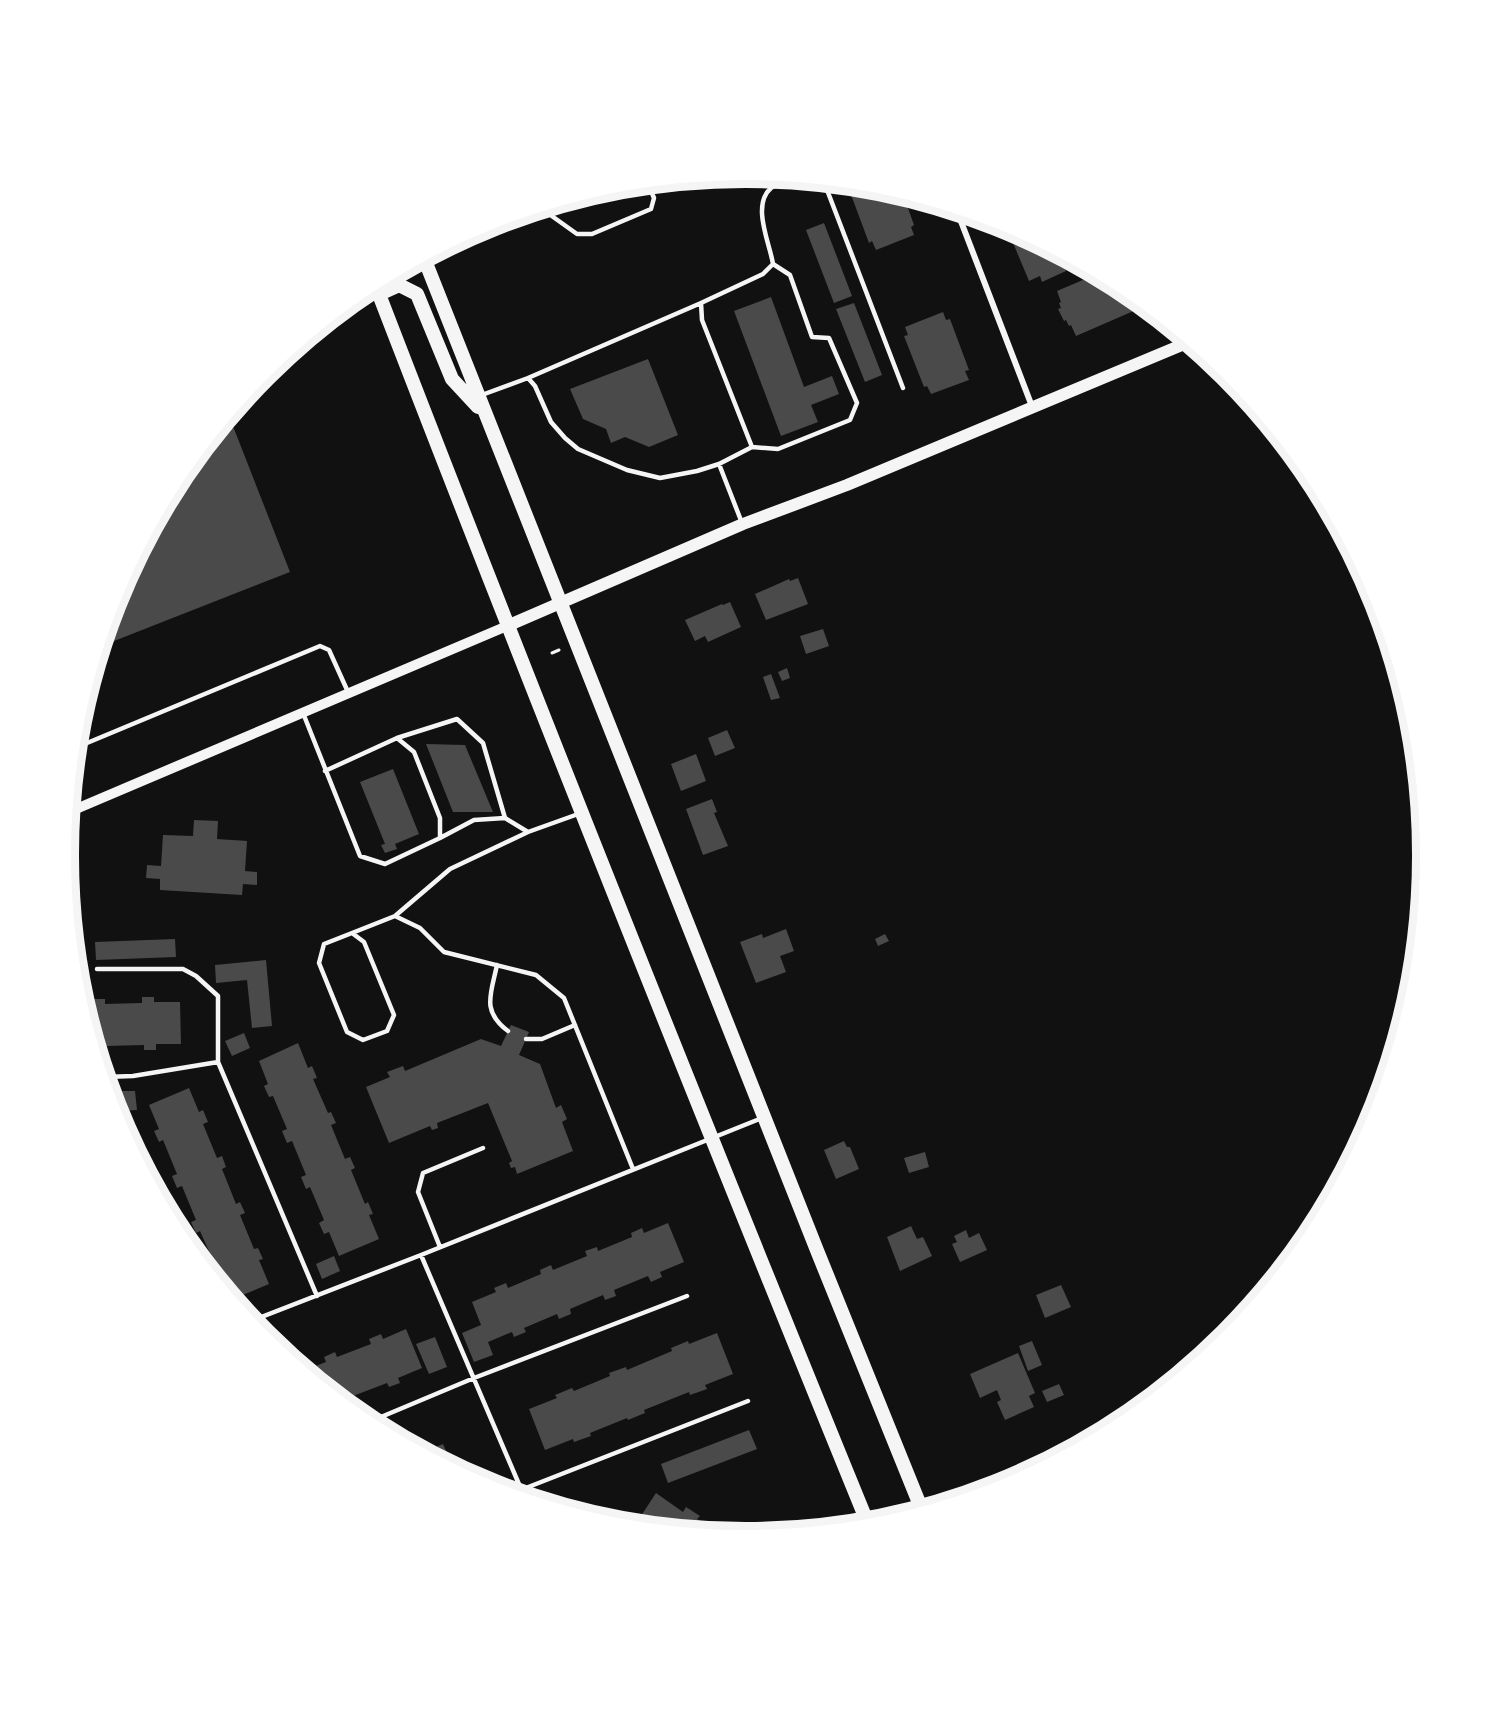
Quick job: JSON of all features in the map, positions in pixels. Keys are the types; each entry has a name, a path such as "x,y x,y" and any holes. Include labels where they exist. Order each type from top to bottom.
{"main road":[{"path":"427,265 558,603 919,1503"},
{"path":"390,287 399,285 417,294 452,379 484,413"},
{"path":"379,293 581,813 864,1515"},
{"path":"507,626 743,524 847,485 1181,345"}],"street":[{"path":"960,220 1033,409"},
{"path":"76,809 507,626"}],"lane":[{"path":"528,378 535,386 551,422 578,449 627,470 660,478 719,464 753,447 778,448 850,420 857,404 829,338 812,337 790,275 773,264 763,225 762,208 765,194 777,185"},
{"path":"827,189 903,388"},
{"path":"550,214 577,234 592,234 651,209 654,198 651,191"},
{"path":"478,397 528,378 701,303 763,274 773,264"},
{"path":"701,303 702,320 753,447"},
{"path":"719,464 743,524"},
{"path":"85,744 320,646 329,650 349,694"},
{"path":"303,713 360,856 385,864 474,820 505,818 528,832"},
{"path":"325,771 397,738 457,719 483,743 505,818"},
{"path":"397,738 414,752 440,818 440,838"},
{"path":"352,933 364,942 394,1015 387,1031 363,1040 347,1032 319,963 324,944 395,916 450,869 528,832 581,813"},
{"path":"395,916 420,928 444,952 536,975 564,998 633,1169"},
{"path":"496,965 489,1003 492,1015 508,1031"},
{"path":"97,969 183,969 196,976 218,996 218,1062 317,1296"},
{"path":"526,1039 542,1039 575,1025"},
{"path":"113,1077 133,1076 218,1062"},
{"path":"260,1318 763,1117"},
{"path":"440,1247 418,1192 423,1173 483,1148"},
{"path":"421,1255 520,1486"},
{"path":"380,1417 474,1378 687,1296"},
{"path":"524,1488 748,1401"}],"path":[{"path":"552,653 559,650"}],"building":[{"path":"850,193 907,204 914,225 911,227 914,235 876,250 872,241 869,243"},
{"path":"824,223 852,296 834,303 806,230"},
{"path":"1012,241 1066,266 1064,267 1066,271 1042,282 1040,276 1029,281"},
{"path":"1087,278 1136,310 1076,336 1071,325 1069,326 1066,320 1064,321 1058,309 1061,308 1059,303 1061,302 1057,291"},
{"path":"771,297 804,387 832,376 839,394 811,405 818,422 781,436 734,311"},
{"path":"854,303 882,375 865,382 836,309"},
{"path":"943,312 946,320 950,319 969,370 965,371 969,380 931,394 927,386 924,387 904,336 908,335 905,327"},
{"path":"648,359 678,435 649,447 625,437 611,443 606,429 583,419 570,389"},
{"path":"232,424 290,572 110,643 126,598 165,520 188,482"},
{"path":"798,578 808,604 766,620 755,594 789,579 790,581"},
{"path":"730,602 741,627 708,642 705,636 695,641 685,620"},
{"path":"823,629 829,646 806,654 800,636"},
{"path":"787,668 790,678 782,681 778,672"},
{"path":"771,674 780,698 771,700 763,677"},
{"path":"727,730 735,748 715,756 708,738"},
{"path":"426,744 465,745 493,812 453,812"},
{"path":"696,754 706,781 681,791 671,764"},
{"path":"393,769 419,834 395,844 397,849 385,853 381,845 385,844 360,782"},
{"path":"712,799 717,812 714,813 728,846 703,855 686,809"},
{"path":"194,820 218,821 217,839 247,841 245,871 257,872 257,885 243,884 242,895 160,890 160,879 146,878 147,865 161,866 163,835 193,836"},
{"path":"786,929 794,951 780,956 786,972 756,983 740,942 762,934 763,938"},
{"path":"885,934 889,941 878,946 875,939"},
{"path":"175,939 176,957 96,960 95,942"},
{"path":"266,960 272,1026 252,1028 247,980 216,983 215,965"},
{"path":"142,997 154,997 154,1002 180,1002 181,1044 156,1044 156,1050 144,1050 144,1045 106,1046 105,1051 92,1004 93,999 105,999 105,1004 142,1003"},
{"path":"511,1025 529,1032 519,1055 540,1064 556,1108 561,1105 567,1119 562,1122 573,1151 517,1174 515,1167 511,1168 509,1163 512,1161 488,1103 437,1123 438,1128 432,1130 430,1126 389,1143 366,1087 390,1077 387,1072 403,1066 405,1071 481,1039 501,1046"},
{"path":"244,1033 250,1048 232,1056 225,1041"},
{"path":"298,1043 308,1068 312,1066 317,1078 313,1079 328,1113 331,1112 336,1123 331,1125 345,1159 350,1157 355,1168 351,1170 365,1204 368,1202 373,1214 369,1215 379,1239 339,1256 329,1232 324,1234 319,1223 324,1220 310,1187 306,1189 301,1177 306,1175 292,1141 287,1143 282,1131 287,1129 273,1096 269,1097 264,1086 268,1084 259,1061"},
{"path":"189,1088 199,1112 203,1110 208,1122 203,1124 217,1158 222,1156 226,1167 222,1169 236,1204 240,1202 245,1213 240,1215 254,1249 258,1248 263,1259 259,1260 269,1284 240,1296 214,1263 200,1231 196,1233 191,1222 196,1220 182,1186 177,1188 172,1176 177,1174 163,1140 159,1142 154,1131 159,1129 149,1105"},
{"path":"118,1091 135,1091 137,1110 126,1111"},
{"path":"844,1141 847,1147 850,1147 859,1169 836,1179 824,1150"},
{"path":"925,1152 929,1167 909,1173 904,1158"},
{"path":"668,1223 684,1262 660,1272 662,1277 651,1282 648,1276 614,1290 616,1296 605,1300 603,1295 570,1309 571,1314 559,1319 557,1314 524,1328 526,1332 514,1337 512,1332 488,1342 493,1355 474,1362 462,1333 481,1325 472,1302 496,1292 494,1288 506,1283 508,1288 541,1274 540,1270 551,1265 553,1270 587,1256 585,1251 597,1247 598,1251 632,1237 631,1233 642,1228 644,1233"},
{"path":"911,1226 917,1239 923,1237 932,1256 900,1271 887,1237"},
{"path":"966,1230 969,1238 979,1233 987,1250 960,1262 952,1244 957,1242 954,1236"},
{"path":"334,1256 340,1271 322,1279 316,1264"},
{"path":"1061,1285 1071,1307 1045,1318 1036,1295"},
{"path":"406,1329 422,1368 398,1378 400,1383 389,1387 387,1383 353,1396 354,1400 313,1367 326,1362 324,1357 335,1352 337,1357 371,1344 369,1339 381,1334 383,1339"},
{"path":"717,1333 733,1374 705,1385 707,1389 690,1395 689,1392 644,1410 645,1413 590,1433 591,1436 574,1442 573,1439 545,1450 529,1409 557,1398 555,1395 572,1388 574,1391 610,1376 609,1373 626,1367 627,1370 672,1351 671,1348 688,1341 689,1344"},
{"path":"435,1337 447,1367 429,1374 416,1344"},
{"path":"1032,1341 1042,1365 1028,1371 1019,1346"},
{"path":"1018,1353 1035,1393 1029,1396 1034,1407 1005,1420 997,1402 1001,1400 997,1390 980,1398 970,1374"},
{"path":"1059,1384 1064,1395 1047,1402 1042,1391"},
{"path":"749,1430 757,1449 668,1483 661,1464"},
{"path":"443,1444 448,1455 433,1448"},
{"path":"656,1493 683,1512 686,1507 700,1516 697,1519 705,1524 658,1520 640,1517"}]}
